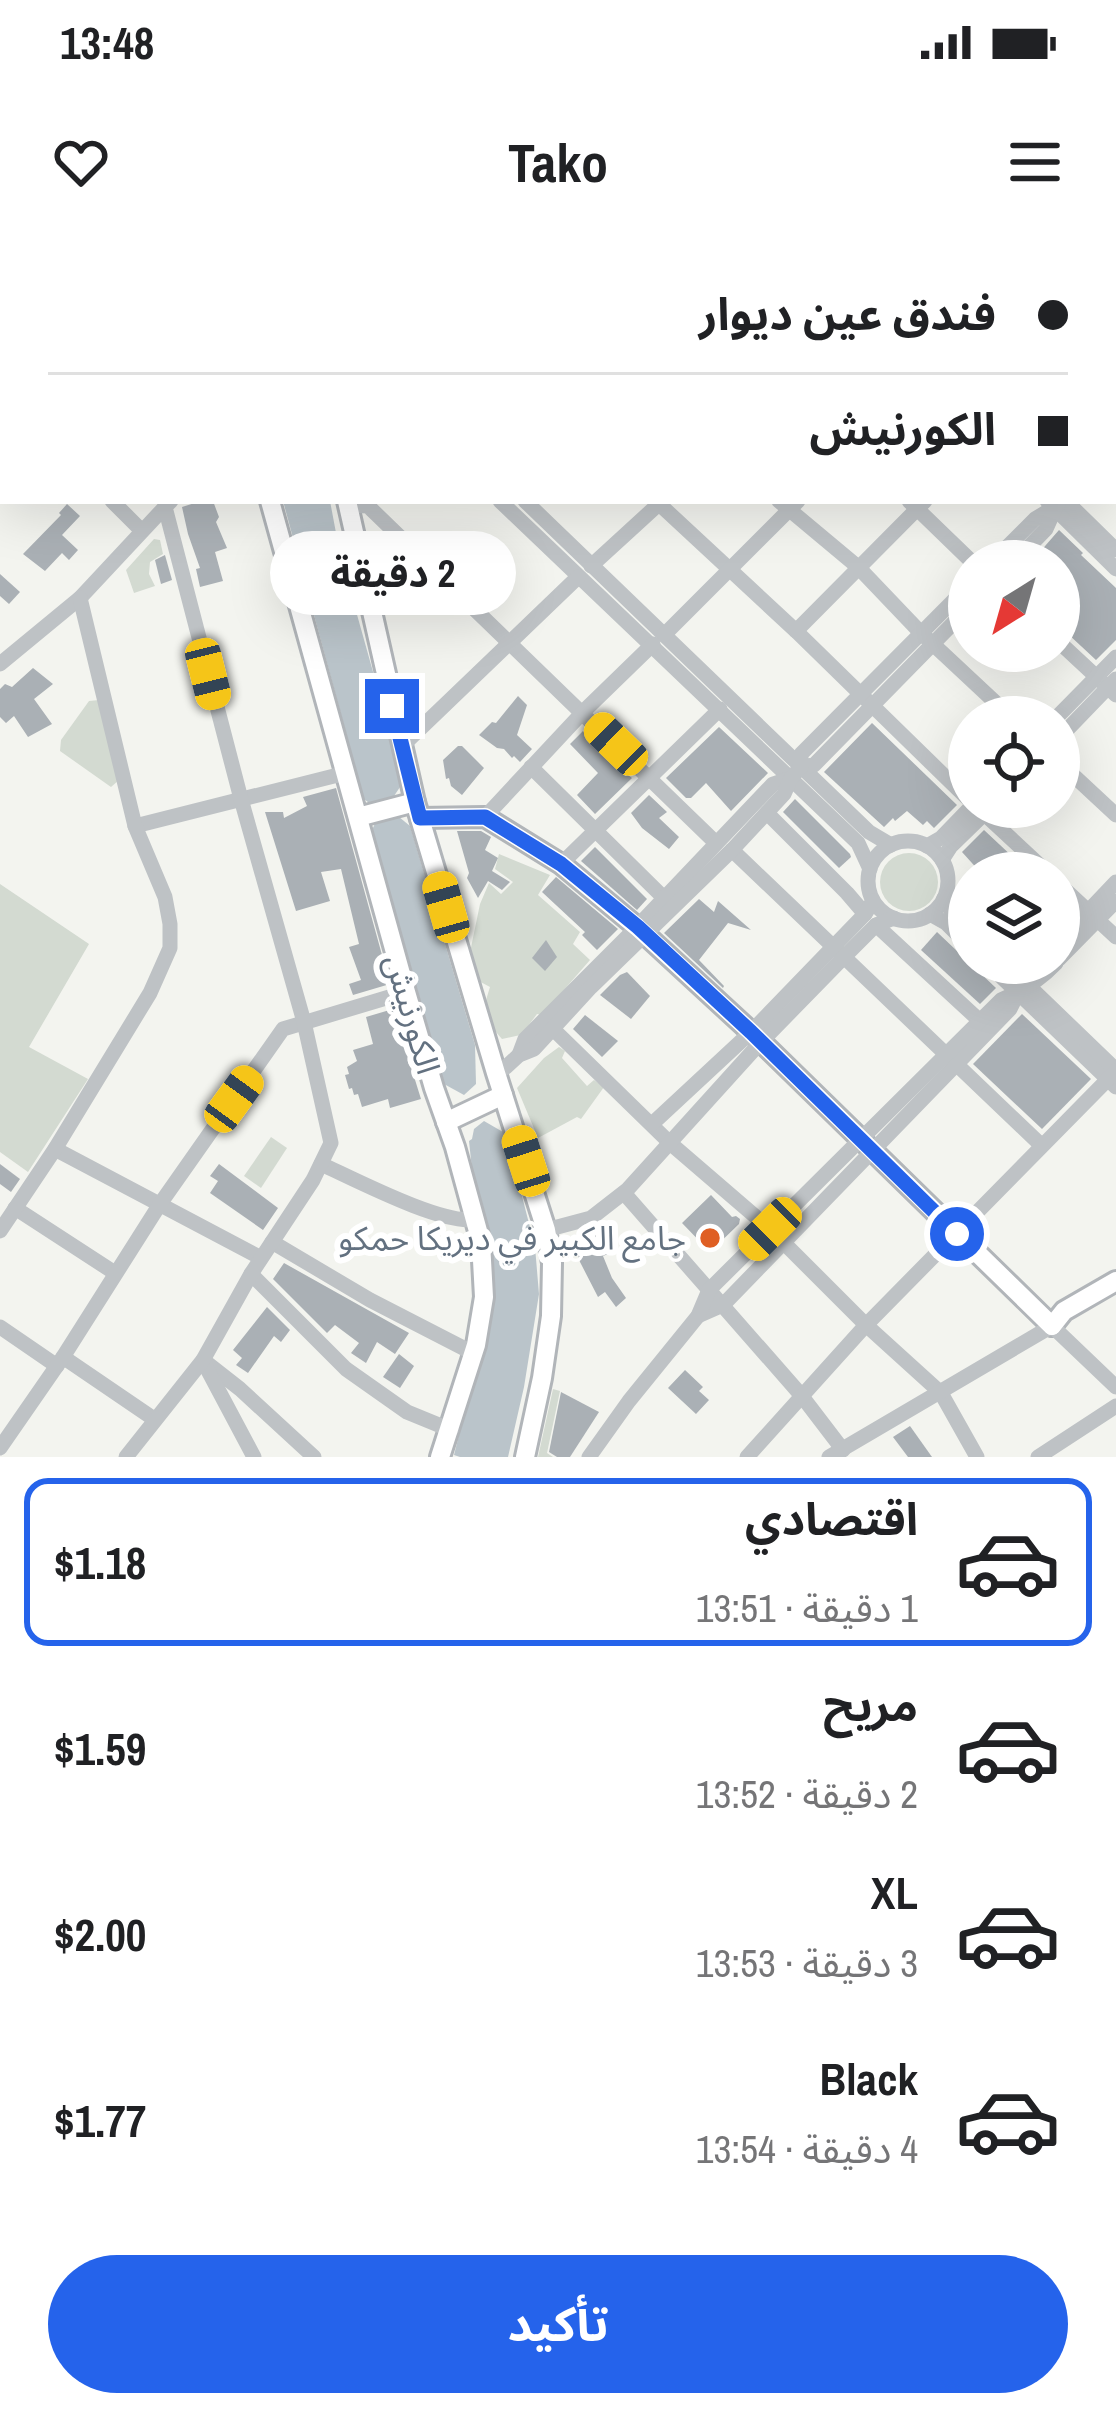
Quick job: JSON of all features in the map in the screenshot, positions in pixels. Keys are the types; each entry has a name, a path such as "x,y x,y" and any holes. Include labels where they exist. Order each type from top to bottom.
{"main road":[{"name":"الكورنيش","path":"271,504 346,773 363,816 406,992 452,1119 481,1242 484,1297 473,1352 440,1457"},
{"name":"الكورنيش","path":"347,504 414,808 500,1097 546,1230 552,1263 551,1316 525,1457"},
{"path":"363,816 414,808 485,817 561,864 756,1037 1052,1326"},
{"path":"452,1119 500,1097"},
{"path":"1052,1326 1064,1311 1116,1281"},
{"path":"1052,1326 1067,1324 1116,1294"}],"street":[{"path":"115,504 141,530"},
{"path":"0,664 80,598 168,504"},
{"path":"126,1457 202,1360 331,1144 304,1022 241,799 168,504"},
{"path":"354,504 368,506 1041,1145"},
{"path":"504,504 585,572 796,772 858,842 870,868"},
{"path":"530,504 585,572"},
{"path":"401,747 657,504"},
{"path":"661,504 948,779"},
{"path":"485,817 789,504 989,696"},
{"path":"796,632 917,504 951,540"},
{"path":"1015,540 1056,504"},
{"path":"1035,540 1057,504"},
{"path":"1058,504 1116,550"},
{"path":"1058,504 1116,569"},
{"path":"0,1231 150,993 170,948 165,897 136,826 80,598"},
{"path":"519,1055 525,1039 642,932 664,898 767,813 784,794 801,754 864,700 948,612"},
{"path":"927,638 948,622"},
{"path":"658,640 720,709 891,845"},
{"path":"1080,715 1109,684 1116,657"},
{"path":"1080,660 1109,684"},
{"path":"1080,702 1109,684"},
{"path":"561,864 720,709"},
{"path":"531,767 664,898"},
{"path":"496,1073 534,1049 724,846 773,784 796,772"},
{"path":"136,826 346,773"},
{"path":"1080,782 1116,815"},
{"path":"767,813 980,1021"},
{"path":"927,846 953,828"},
{"path":"942,860 963,828"},
{"path":"1000,828 1026,852"},
{"path":"546,1230 591,1218 624,1193 670,1144 756,1037 871,914 868,884 875,859 891,845 903,842 927,846 942,860 947,885 944,898 930,914 913,920 871,914"},
{"path":"1080,932 1116,882"},
{"path":"944,898 948,905"},
{"path":"1080,925 1116,901"},
{"path":"1080,903 1116,938"},
{"path":"930,914 948,925"},
{"path":"747,1457 866,1325 1114,1077 1017,984"},
{"path":"1020,984 1023,988"},
{"path":"698,1316 723,1305 952,1059 1010,1009 1025,984"},
{"path":"952,1059 1000,1000 1032,984"},
{"path":"0,1448 160,1204 283,1029 406,992"},
{"path":"553,1029 670,1144 770,1229 941,1393 977,1457"},
{"path":"652,1124 756,1037"},
{"path":"589,1457 698,1316 709,1290 770,1229 867,1148"},
{"path":"55,1149 261,1258"},
{"path":"322,1164 462,1222 475,1219"},
{"path":"624,1193 801,1395 843,1453 1052,1326 1116,1387"},
{"path":"15,1208 115,1273"},
{"path":"272,1242 370,1300 473,1352"},
{"path":"251,1274 346,1369 407,1412 451,1430"},
{"path":"0,1327 154,1419"},
{"path":"202,1360 254,1457"},
{"path":"202,1360 314,1457"},
{"path":"1038,1457 1116,1406"}],"shaded area":[{"path":"284,504 331,504 402,784 390,802 373,806 364,799"},
{"path":"154,539 160,540 163,554 150,562 155,586 134,593 126,570"},
{"path":"99,700 119,780 111,787 60,751 61,740 89,701"},
{"path":"393,812 410,826 475,1045 476,1084 464,1095 444,1084 372,830 378,817"},
{"path":"909,853 930,861 938,882 930,903 909,911 888,903 880,882 888,861"},
{"path":"499,854 550,875 538,895 580,932 573,944 590,960 542,1015 537,1014 525,1034 502,1039 486,1015 490,987 475,979 468,962 489,883 501,894 513,882 495,869"},
{"path":"0,884 89,944 29,1047 88,1079 28,1172 0,1152"},
{"path":"559,1047 565,1051 562,1058 587,1086 594,1080 604,1087 581,1119 538,1138 517,1088"},
{"path":"484,1121 503,1132 511,1153 535,1247 539,1294 508,1457 460,1457 454,1455 488,1320 469,1141"},
{"path":"271,1137 287,1148 261,1188 244,1176"},
{"path":"553,1389 560,1391 547,1453 553,1457 538,1457"}],"building":[{"path":"67,504 80,516 62,535 78,550 69,560 62,553 45,571 23,554"},
{"path":"214,504 227,548 215,552 223,581 200,587 196,569 200,568 182,507"},
{"path":"1059,530 1069,540 1050,540"},
{"path":"388,542 407,561 388,577 373,557"},
{"path":"1080,550 1116,588 1116,640 1096,660 1080,645"},
{"path":"165,555 172,580 161,584 155,560"},
{"path":"0,574 20,592 9,604 0,596"},
{"path":"33,668 53,684 34,699 52,724 28,737 14,716 6,723 0,717 0,689 5,684 12,687"},
{"path":"518,696 527,705 517,735 532,749 520,762 479,735"},
{"path":"872,723 948,796 948,814 934,828 907,811 884,827 824,772"},
{"path":"719,727 768,773 731,811 706,783 686,798 666,778"},
{"path":"583,731 632,778 595,814 577,795 598,773 570,744"},
{"path":"458,746 484,768 462,795 446,779 443,760"},
{"path":"336,788 390,984 353,995 349,984 361,980 349,947 359,944 341,869 321,872 330,901 296,911 265,812 283,812 284,818 307,806 303,797"},
{"path":"649,795 667,812 659,818 679,837 669,849 631,813"},
{"path":"795,799 850,854 839,868 783,812"},
{"path":"984,830 1008,852 962,852"},
{"path":"457,831 481,831 491,837 485,850 498,858 492,871 510,882 502,890 488,881 478,898 467,878"},
{"path":"595,847 647,899 637,910 581,861"},
{"path":"556,877 618,929 597,950 582,935 585,932 542,892"},
{"path":"699,899 714,912 718,901 751,930 728,923 699,960 723,988 664,933"},
{"path":"937,932 948,942 948,975 921,950"},
{"path":"546,940 557,957 545,971 532,958"},
{"path":"627,972 650,996 631,1019 600,995"},
{"path":"958,984 992,984 996,988 980,1004"},
{"path":"393,1009 421,1099 390,1108 388,1099 362,1107 358,1094 349,1089 347,1067 357,1061 353,1050 373,1044 366,1017"},
{"path":"1022,1014 1091,1079 1042,1129 973,1064"},
{"path":"585,1015 618,1041 602,1057 573,1029"},
{"path":"0,1164 20,1179 11,1192 0,1184"},
{"path":"219,1164 278,1208 263,1230 210,1193 218,1181 210,1176"},
{"name":"جامع الكبير في ديريكا حمكو","path":"711,1195 740,1219 710,1252 682,1223"},
{"path":"604,1223 613,1252 603,1256 626,1298 616,1307 605,1292 598,1297 572,1236"},
{"path":"284,1263 409,1333 395,1354 377,1342 366,1363 351,1353 359,1343 335,1325 327,1333 273,1279"},
{"path":"267,1307 290,1330 281,1342 274,1336 248,1373 236,1365 242,1358 233,1350"},
{"path":"399,1354 414,1366 400,1388 383,1377"},
{"path":"685,1370 709,1400 696,1414 668,1388"},
{"path":"561,1392 599,1412 570,1457 549,1452"},
{"path":"910,1426 932,1457 908,1457 893,1437"}],"place":[{"name":"جامع الكبير في ديريكا حمكو","path":"710,1238"}],"route":[{"path":"392,706 420,818 485,817 561,864 638,927 751,1032 957,1234"}]}
